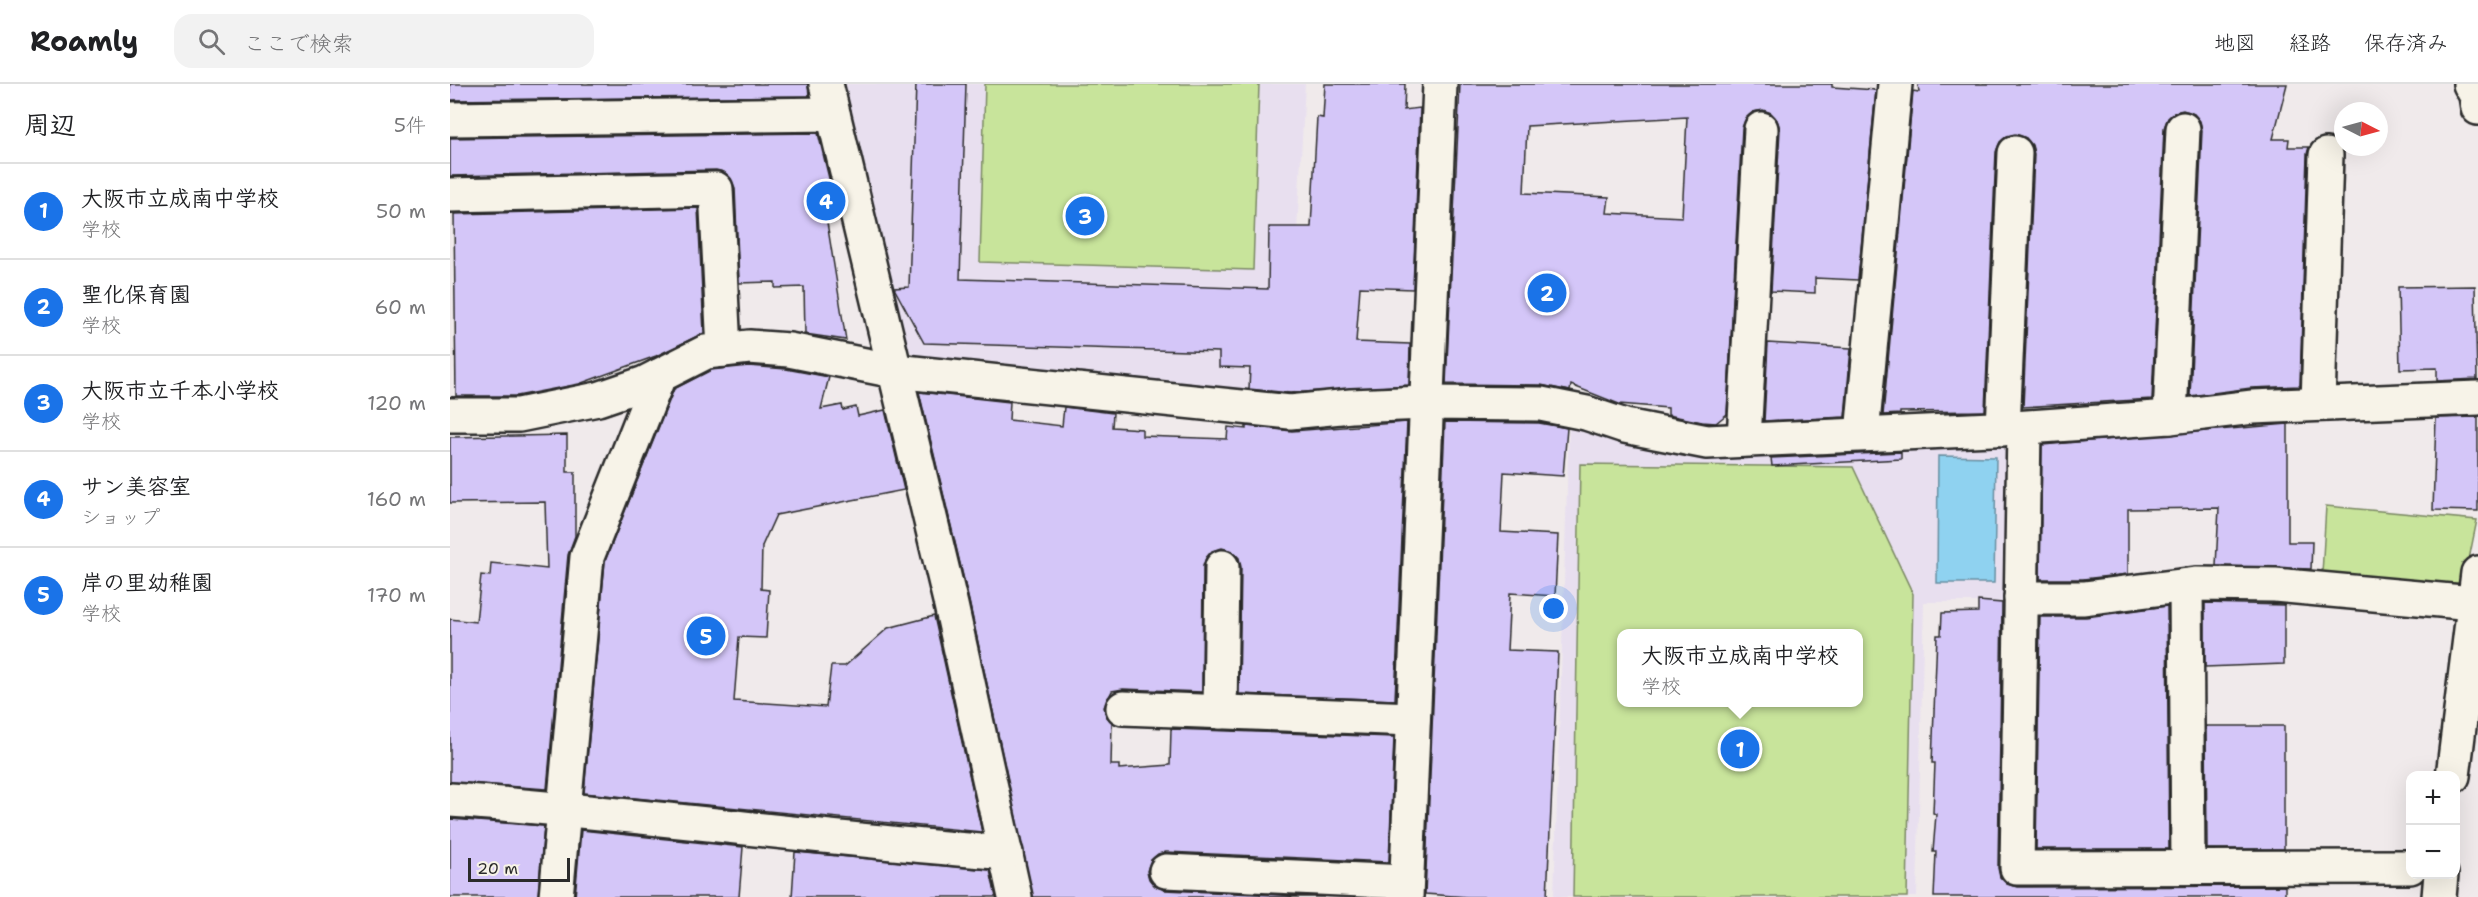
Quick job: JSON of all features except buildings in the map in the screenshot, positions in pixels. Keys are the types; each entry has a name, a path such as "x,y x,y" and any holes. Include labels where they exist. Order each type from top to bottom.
{"street":[{"path":"1166,871 1406,889 1440,84"},
{"path":"1862,434 1895,84"},
{"path":"450,118 829,99 951,605 1015,897"},
{"path":"1744,439 1761,129"},
{"path":"2170,417 2183,129"},
{"path":"2015,153 2014,428 2021,598 2017,868 2406,867"},
{"path":"2318,403 2326,155"},
{"path":"450,195 716,189 724,350"},
{"path":"450,415 519,415 562,408 645,383 706,352 749,347 789,350 895,371 1290,412 1351,406 1425,403 1541,404 1586,413 1625,426 1707,442 2014,428 2170,417 2253,407 2318,403 2478,398"},
{"path":"556,897 587,557 659,376"},
{"path":"1220,712 1222,567"},
{"path":"2021,598 2084,598 2186,586 2476,588 2462,762"},
{"path":"2186,586 2188,867"},
{"path":"1123,708 1413,719"},
{"path":"450,800 564,808 919,846 1006,853"},
{"path":"2439,897 2441,879"}],"shaded area":[{"path":"839,84 1305,84 1288,398 920,360 906,348"},
{"path":"1569,424 1697,458 2007,438 2010,602 1924,602 1917,897 1554,897"}],"green space":[{"path":"985,84 1259,84 1253,270 980,262"},
{"path":"1580,464 1853,467 1913,594 1907,897 1573,897"},
{"path":"2326,506 2477,520 2464,584 2322,574"}],"water":[{"path":"1938,456 1996,457 1994,583 1937,583"}],"place":[{"name":"サン美容室","path":"826,201"},
{"name":"大阪市立千本小学校","path":"1085,216"},
{"name":"聖化保育園","path":"1547,293"},
{"name":"岸の里幼稚園","path":"706,636"},
{"name":"大阪市立成南中学校","path":"1740,749"}]}
